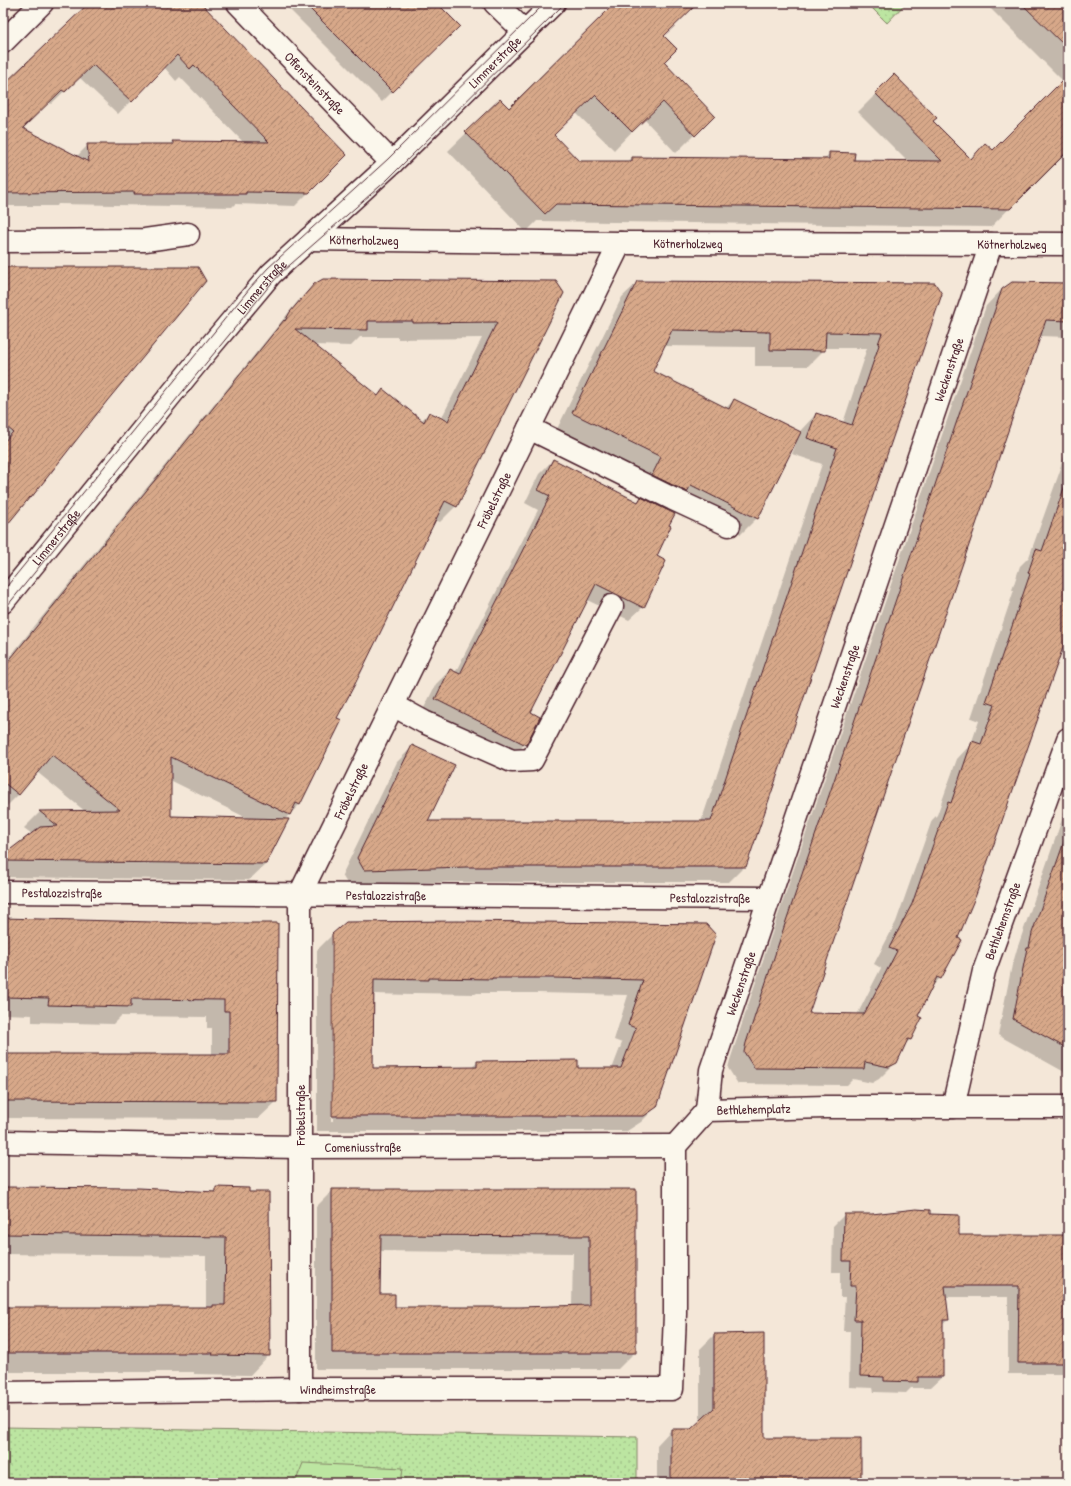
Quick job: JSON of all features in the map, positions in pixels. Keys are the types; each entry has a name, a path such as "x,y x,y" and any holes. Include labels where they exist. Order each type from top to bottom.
{"street":[{"path":"3,42 42,3"},
{"name":"Offensteinstraße","path":"238,3 356,124 387,168"},
{"path":"495,3 525,32"},
{"name":"Limmerstraße","path":"3,602 271,274 387,168 554,3"},
{"path":"3,241 145,240 188,234"},
{"name":"Kötnerholzweg","path":"309,239 620,243 1068,244"},
{"name":"Fröbelstraße","path":"300,1389 300,894 620,243"},
{"name":"Weckenstraße","path":"707,1110 711,1070 991,244"},
{"path":"529,428 676,494 729,525"},
{"path":"393,705 424,722 512,761 532,760 612,606"},
{"name":"Bethlehemstraße","path":"953,1107 984,971 1068,739"},
{"name":"Pestalozzistraße","path":"3,892 769,898"},
{"name":"Bethlehemplatz","path":"675,1146 707,1110 826,1107 1068,1108"},
{"name":"Comeniusstraße","path":"3,1142 300,1147 675,1146"},
{"name":"Windheimstraße","path":"3,1393 300,1389 672,1389 675,1314 675,1146"}],"green space":[{"path":"867,3 906,3 887,23"},
{"path":"3,1427 637,1437 637,1483 3,1483"},
{"path":"303,1463 403,1468 401,1483 295,1483"}],"building":[{"path":"89,3 201,3 347,155 309,193 3,193 3,85","holes":["177,55 190,69 194,65 269,142 172,141 174,144 87,144 89,162 23,128 62,90 65,92 93,65 132,102"]},
{"path":"304,3 437,3 460,26 393,92"},
{"path":"615,3 698,3 664,36 677,49 664,62 715,116 695,136 663,102 632,132 595,95 554,135 579,161 632,161 632,157 829,159 829,152 855,153 854,160 942,161 875,93 894,74 937,118 933,121 971,159 985,143 993,150 1068,75 1068,151 1010,209 556,204 545,214 465,132 500,99 509,108"},
{"path":"1021,3 1068,3 1068,49"},
{"path":"3,267 198,267 206,281 107,401 31,498 30,497 3,530 3,443 13,432 3,424"},
{"path":"323,279 556,281 564,293 457,507 445,501 337,718 342,720 300,805 296,803 290,815 171,757 171,816 289,819 266,864 3,861 3,855 40,827 58,826 39,811 120,810 52,755 19,795 3,782 3,668 314,284","holes":["368,321 413,321 413,323 497,322 448,421 429,412 424,422 383,389 378,396 295,329 368,330"]},
{"path":"637,281 935,283 942,294 746,867 467,867 364,870 357,858 412,745 455,765 428,821 711,821 837,448 807,438 816,413 852,425 882,333 826,332 825,351 770,350 770,332 672,330 653,371 729,409 734,399 801,432 758,519 691,485 687,492 652,475 661,457 572,413"},
{"path":"1012,282 1068,283 1068,321 1046,320 809,1013 864,1014 897,951 889,948 912,904 948,802 951,803 972,741 981,744 995,705 986,702 1030,574 1028,573 1036,549 1042,551 1065,485 1068,486 1068,633 976,895 958,938 962,940 941,979 937,977 918,1016 922,1018 911,1040 908,1039 897,1063 889,1067 865,1062 864,1069 754,1068 744,1052 785,924 1002,289"},
{"path":"553,459 638,502 641,497 675,514 657,556 666,561 644,608 596,584 531,712 540,717 526,745 435,699 450,669 460,674 550,496 538,490"},
{"path":"1065,839 1068,840 1068,1049 1013,1019 1027,948 1029,948 1032,933"},
{"path":"3,918 190,923 278,923 277,1102 3,1101 3,1054 229,1054 229,1011 224,1011 224,1000 131,999 131,1007 48,1005 49,998 3,997"},
{"path":"457,921 706,924 716,935 657,1107 644,1116 332,1116 332,934 346,922","holes":["554,978 643,980 628,1025 636,1028 621,1068 578,1068 578,1060 477,1061 477,1067 373,1068 374,979"]},
{"path":"3,1187 139,1188 216,1192 216,1187 249,1188 249,1192 269,1192 270,1356 212,1355 213,1353 3,1353 3,1307 213,1307 213,1305 225,1305 226,1237 3,1234"},
{"path":"332,1189 636,1189 636,1353 332,1353","holes":["381,1235 589,1236 589,1305 519,1307 395,1307 395,1294 380,1294"]},
{"path":"916,1209 930,1210 930,1214 959,1215 959,1235 1068,1235 1068,1363 1018,1363 1019,1286 945,1286 949,1320 943,1320 943,1377 918,1377 918,1382 884,1381 884,1377 860,1376 861,1320 854,1320 856,1286 850,1286 851,1261 843,1261 844,1214 872,1214"},
{"path":"764,1333 764,1438 861,1438 861,1483 671,1483 671,1429 691,1429 714,1408 714,1334"}],"tram line":[{"path":"3,591 250,288 268,268 388,159 545,3"},
{"path":"3,611 270,285 283,271 387,180 565,3"}]}
